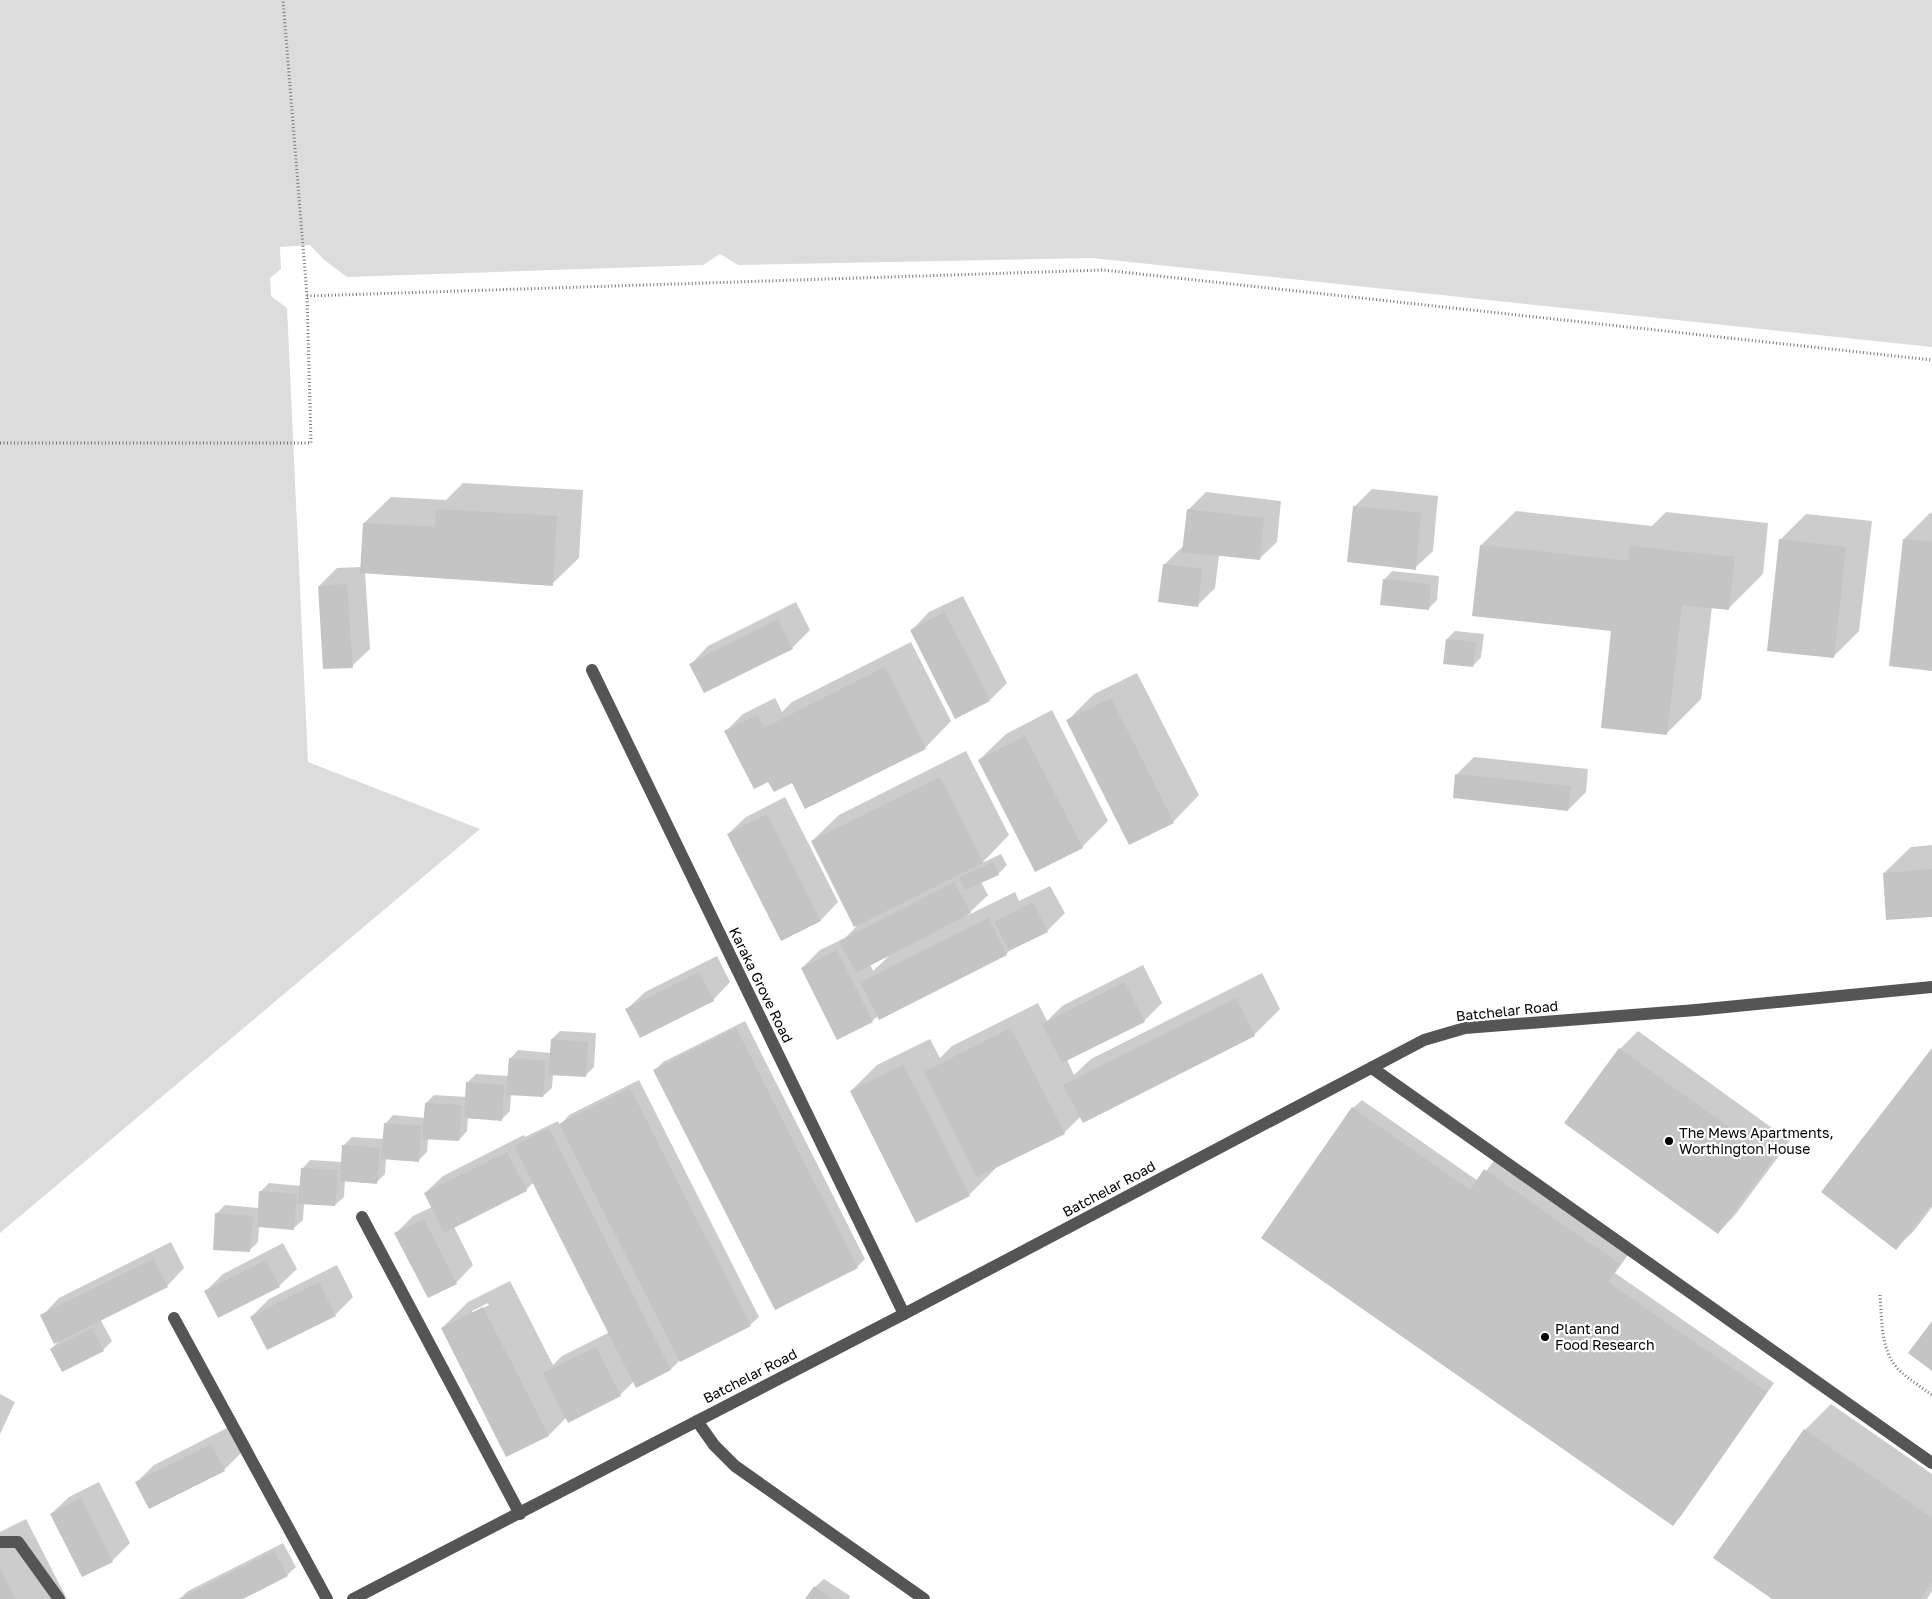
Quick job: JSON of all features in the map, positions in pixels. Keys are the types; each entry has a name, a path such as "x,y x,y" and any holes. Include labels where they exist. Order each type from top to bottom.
{"street":[{"name":"Karaka Grove Road","path":"592,670 904,1314"},
{"name":"Batchelar Road","path":"353,1599 904,1314 1424,1040 1465,1028 1696,1010 1932,987"},
{"path":"1372,1068 1932,1463"},
{"path":"362,1218 520,1514"},
{"path":"174,1318 327,1599"},
{"path":"697,1421 714,1445 735,1466 924,1599"},
{"path":"0,1542 18,1542 59,1599"}],"path":[{"path":"0,443 310,443 306,296 283,0"},
{"path":"306,296 1102,270 1932,360"},
{"path":"1880,1295 1884,1343 1892,1361 1899,1370 1932,1395"}],"shaded area":[{"path":"0,0 1932,0 1932,347 1092,258 738,265 720,254 703,265 347,277 323,259 310,245 280,247 281,269 270,278 271,296 287,308 308,762 480,829 0,1233"}],"building":[{"path":"1353,506 1421,513 1416,570 1347,562"},
{"path":"436,509 557,516 553,586 360,573 363,523 435,527"},
{"path":"1187,509 1264,518 1260,560 1182,552"},
{"path":"1779,539 1846,547 1834,658 1767,651"},
{"path":"1903,539 1932,542 1932,671 1889,666"},
{"path":"1480,545 1629,561 1630,546 1735,557 1729,610 1682,605 1667,735 1601,728 1611,631 1472,616"},
{"path":"1163,564 1202,569 1198,607 1158,602"},
{"path":"1383,579 1431,584 1429,610 1380,605"},
{"path":"347,584 353,668 323,669 318,586"},
{"path":"945,612 990,701 955,719 910,630"},
{"path":"778,619 793,649 704,693 689,664"},
{"path":"1446,639 1476,642 1473,667 1443,664"},
{"path":"885,667 926,749 805,809 792,783 774,792 768,782 754,789 724,731 757,715 764,728"},
{"path":"1111,698 1174,823 1129,845 1066,720"},
{"path":"1025,736 1083,848 1035,872 978,760"},
{"path":"1455,774 1571,786 1568,811 1453,798"},
{"path":"940,777 983,863 854,927 811,841"},
{"path":"767,814 821,921 781,941 727,834"},
{"path":"993,862 999,875 965,890 959,877"},
{"path":"1932,869 1932,917 1886,920 1883,873"},
{"path":"954,882 971,913 856,973 839,941"},
{"path":"1033,902 1048,932 1009,951 994,922"},
{"path":"989,918 1007,955 879,1020 860,982"},
{"path":"837,950 873,1022 837,1040 801,968"},
{"path":"699,972 714,1001 640,1038 625,1009"},
{"path":"1125,982 1145,1022 1062,1063 1042,1024"},
{"path":"1236,998 1255,1036 1083,1123 1063,1085"},
{"path":"736,1028 858,1268 775,1310 653,1070"},
{"path":"1011,1028 1065,1134 977,1177 924,1072"},
{"path":"551,1039 588,1042 586,1077 548,1075"},
{"name":"The Mews Apartments, Worthington House","path":"1619,1048 1773,1159 1718,1234 1564,1123"},
{"path":"1932,1048 1932,1204 1896,1250 1821,1192"},
{"path":"509,1058 546,1061 543,1097 506,1095"},
{"path":"903,1064 970,1196 916,1223 850,1091"},
{"path":"466,1082 504,1085 502,1121 464,1118"},
{"path":"630,1088 751,1326 680,1362 559,1124"},
{"path":"425,1103 462,1105 459,1141 422,1139"},
{"name":"Plant and Food Research","path":"1352,1107 1470,1190 1484,1169 1620,1264 1608,1282 1767,1392 1673,1526 1261,1238"},
{"path":"384,1123 421,1126 419,1162 381,1159"},
{"path":"549,1128 671,1370 636,1388 514,1146"},
{"path":"342,1145 380,1148 377,1184 340,1181"},
{"path":"507,1152 527,1191 444,1233 424,1193"},
{"path":"301,1168 338,1170 335,1206 298,1204"},
{"path":"259,1191 297,1194 294,1230 257,1227"},
{"path":"215,1213 253,1216 250,1252 213,1250"},
{"path":"424,1219 457,1284 428,1298 394,1233"},
{"path":"153,1259 168,1287 54,1344 40,1315"},
{"path":"266,1260 280,1287 218,1318 204,1291"},
{"path":"319,1282 336,1316 267,1350 250,1317"},
{"path":"483,1307 549,1436 506,1457 441,1328"},
{"path":"1932,1321 1932,1371 1908,1353"},
{"path":"92,1328 104,1351 62,1372 50,1349"},
{"path":"596,1347 621,1396 568,1423 543,1373"},
{"path":"1804,1429 1932,1518 1932,1582 1920,1599 1772,1599 1713,1558"},
{"path":"211,1444 225,1471 149,1509 135,1482"},
{"path":"81,1498 113,1562 82,1577 50,1514"},
{"path":"274,1551 288,1576 243,1599 178,1599"},
{"path":"0,1569 15,1599 0,1599"},
{"path":"814,1586 833,1599 805,1599"}],"place":[{"name":"The Mews Apartments, Worthington House","path":"1669,1141"},
{"name":"Plant and Food Research","path":"1545,1337"}]}
